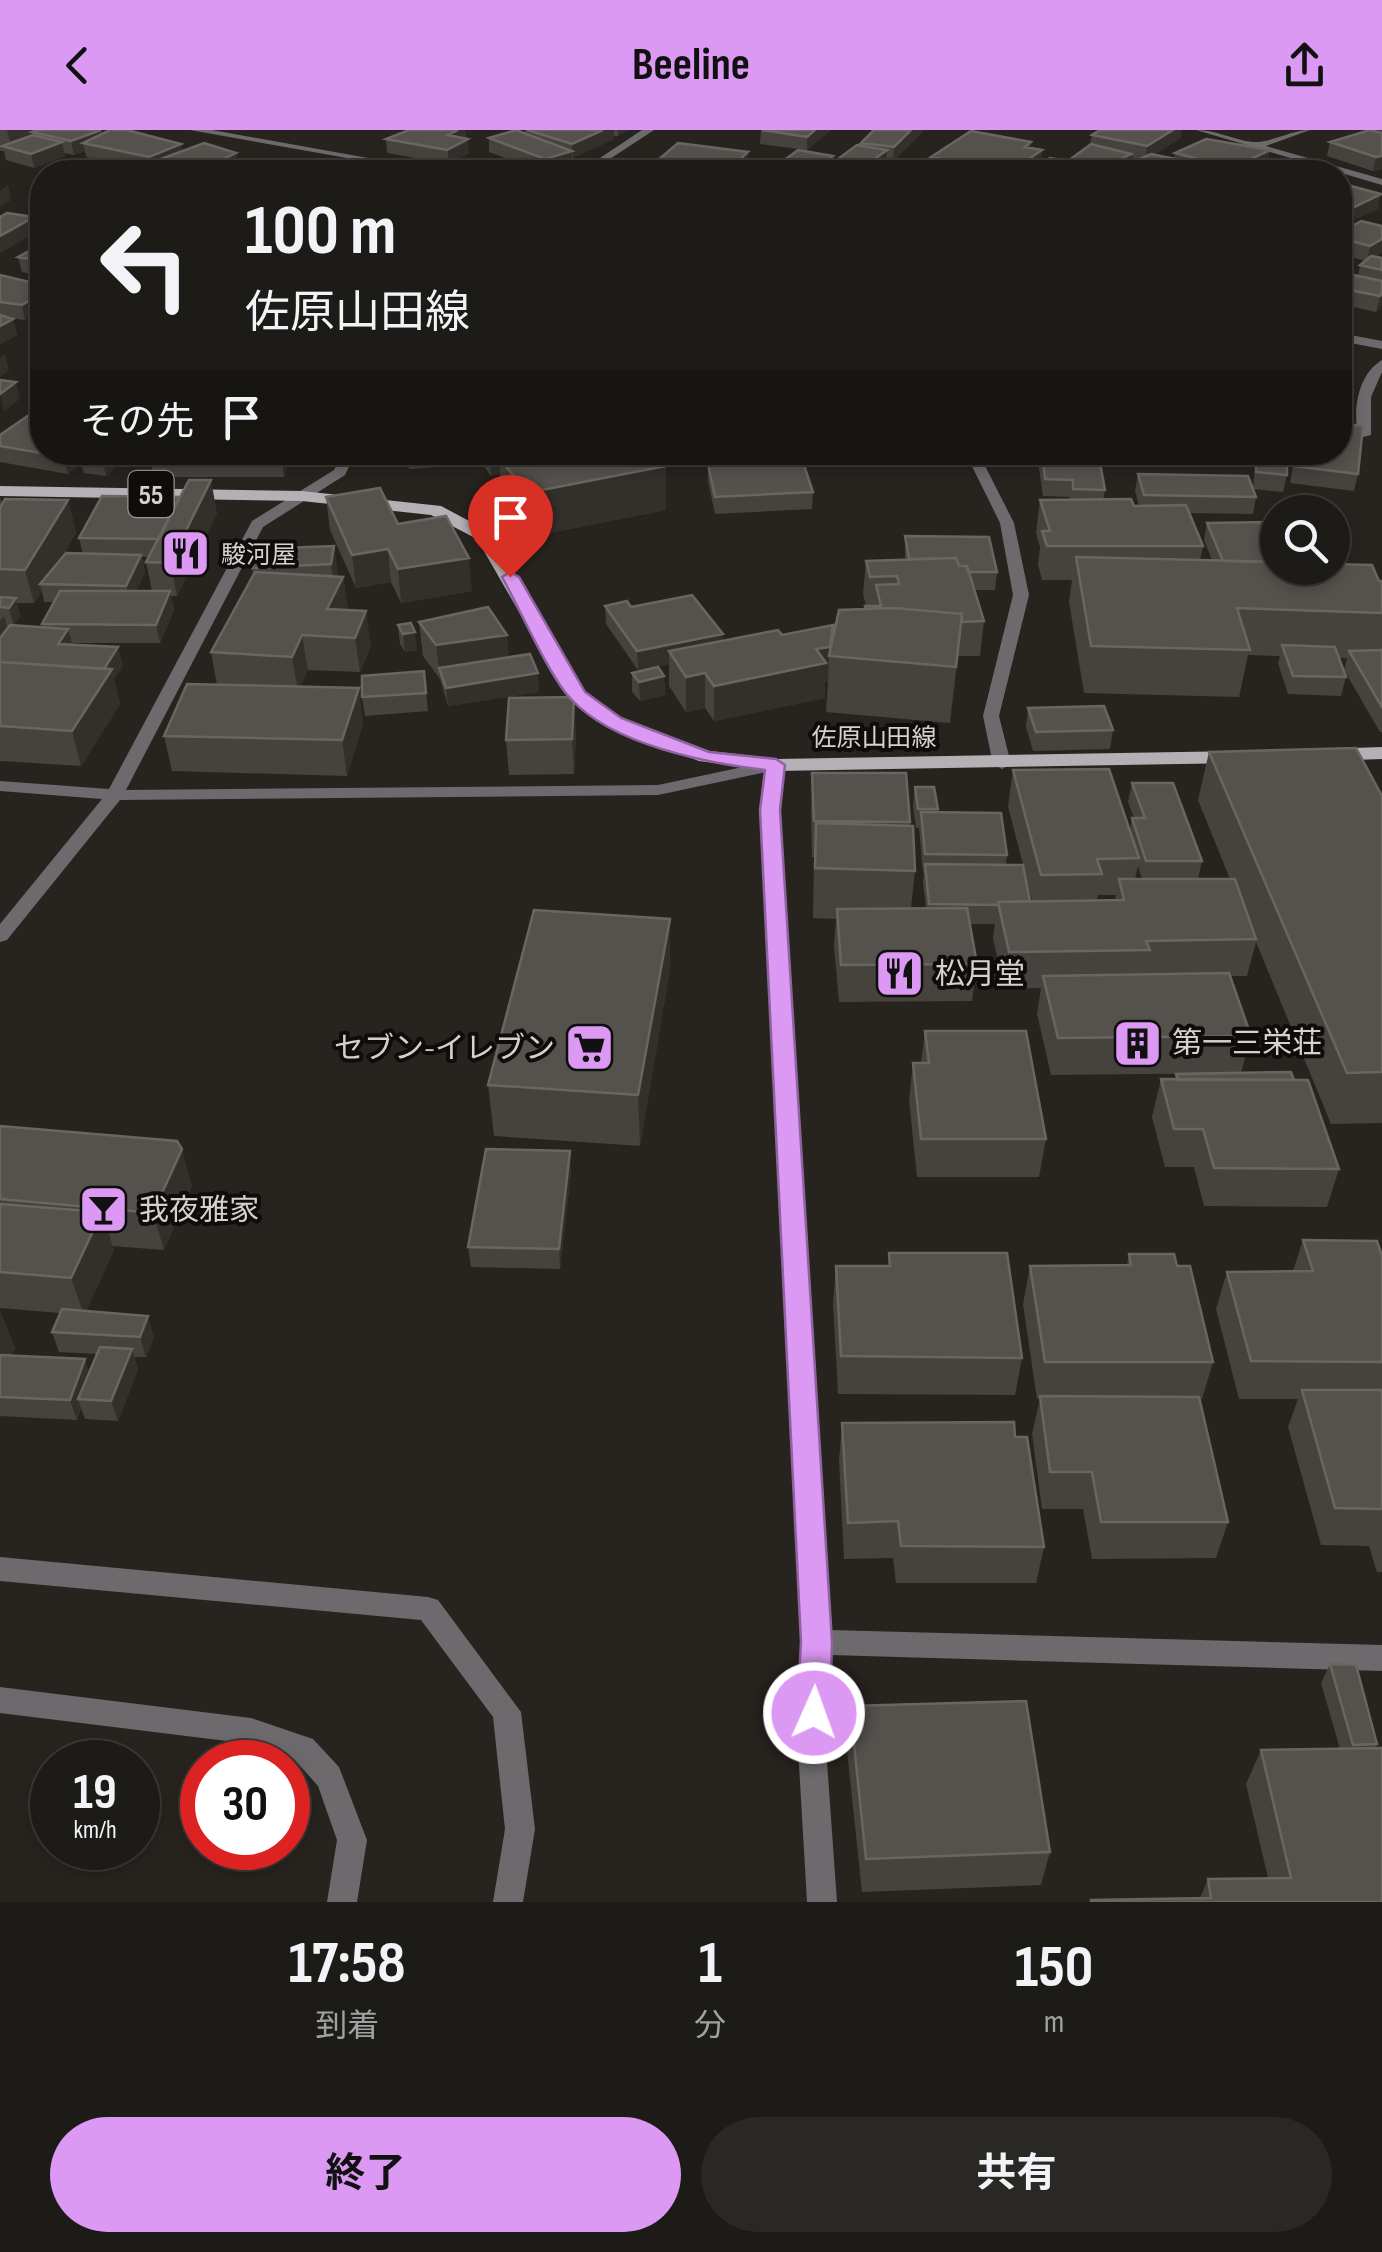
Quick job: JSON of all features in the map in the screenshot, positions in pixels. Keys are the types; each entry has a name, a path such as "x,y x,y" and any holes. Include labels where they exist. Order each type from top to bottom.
{"main road":[{"name":"佐原山田線","path":"0,491 302,496 394,503 461,520 484,536 498,556 577,696 614,722 706,758 776,765 1256,757"},
{"path":"1295,756 1382,753"}],"street":[{"path":"195,130 371,160"},
{"path":"603,160 649,130"},
{"path":"1200,130 1303,160"},
{"path":"1253,146 1305,130"},
{"path":"1352,174 1382,182"},
{"path":"1352,340 1382,345"},
{"path":"1364,435 1361,407 1372,375 1382,364"},
{"path":"0,936 115,795 257,524 340,472 344,465"},
{"path":"978,465 1006,520 1020,595 991,716 1002,764"},
{"path":"0,786 115,795 658,790 776,765 770,810 816,1642 812,1748 822,1902"},
{"path":"0,1568 428,1609 507,1712 520,1829 508,1902"},
{"path":"816,1642 1382,1658"},
{"path":"0,1700 252,1731 302,1750 329,1777 352,1840 342,1902"}],"building":[{"path":"101,130 71,141 32,132"},
{"path":"110,130 127,130 181,144 149,157 83,143"},
{"path":"409,130 458,130 448,135 468,139 447,150 386,139"},
{"path":"516,130 572,151 545,159 489,138"},
{"path":"527,130 603,130 572,144"},
{"path":"762,130 815,130 807,137"},
{"path":"874,130 911,130 894,147 861,143"},
{"path":"1100,130 1173,130 1147,146 1092,135"},
{"path":"1370,130 1382,133 1382,156 1330,142"},
{"path":"971,131 1031,142 1025,147 1042,150 1029,159 1034,160 931,157"},
{"path":"33,135 62,142 31,154 2,146"},
{"path":"1206,139 1270,150 1249,160 1202,160 1175,153"},
{"path":"204,143 236,153 221,160 161,159"},
{"path":"678,143 748,152 739,160 658,160"},
{"path":"1091,144 1131,154 1119,160 1069,160"},
{"path":"857,145 887,150 873,160 837,160"},
{"path":"798,150 833,156 828,160 784,160"},
{"path":"1151,154 1180,160 1137,160"},
{"path":"1352,186 1381,194 1352,208"},
{"path":"7,213 30,219 0,236 0,217"},
{"path":"1361,221 1382,226 1382,239 1370,246 1352,241 1352,226"},
{"path":"1371,256 1382,258 1382,270 1360,265"},
{"path":"0,275 30,282 30,300 22,305 0,302"},
{"path":"1352,275 1382,281 1380,296 1352,290"},
{"path":"0,315 13,319 0,326"},
{"path":"0,380 16,382 0,394"},
{"path":"30,415 30,451 0,446 0,435"},
{"path":"1352,425 1363,426 1358,474 1293,466 1352,465"},
{"path":"505,465 666,466 527,493"},
{"path":"708,465 804,465 813,492 715,497"},
{"path":"1043,465 1100,465 1105,490 1073,489 1073,480 1045,479"},
{"path":"1256,465 1287,465 1287,475 1256,472"},
{"path":"1138,474 1248,476 1256,497 1144,495"},
{"path":"189,480 211,480 170,563 146,562"},
{"path":"380,488 398,524 446,516 469,558 398,569 388,549 352,555 326,497"},
{"path":"102,496 179,497 159,539 79,538"},
{"path":"5,499 68,500 25,570 0,569 0,508"},
{"path":"1131,499 1134,506 1186,505 1203,546 1047,546 1042,531 1050,531 1040,500"},
{"path":"1260,522 1260,562 1223,561 1207,523"},
{"path":"905,536 989,537 997,572 968,572 967,566 959,566 956,558 909,559"},
{"path":"334,546 331,564 252,568 256,549"},
{"path":"66,553 141,555 126,586 40,584"},
{"path":"1076,557 1260,562 1260,585 1350,585 1350,564 1372,565 1382,581 1382,613 1237,608 1250,650 1091,646"},
{"path":"956,558 959,566 967,566 984,621 962,622 962,614 866,609 865,606 881,606 876,585 899,584 897,576 870,577 866,561"},
{"path":"255,572 343,577 327,609 366,611 355,638 302,635 292,657 211,652"},
{"path":"60,591 170,591 156,625 42,624"},
{"path":"692,595 723,634 637,651 605,606 627,601 631,607"},
{"path":"0,597 16,598 9,608 0,607"},
{"path":"488,607 507,635 436,645 419,622"},
{"path":"894,608 962,614 956,667 829,656 839,610"},
{"path":"411,623 415,632 403,634 398,625"},
{"path":"10,625 68,629 58,644 118,647 104,669 0,662 0,638"},
{"path":"833,625 830,647 816,649 826,663 714,686 705,673 686,677 669,651 778,630 782,635"},
{"path":"1282,645 1335,647 1346,677 1293,676"},
{"path":"1382,650 1382,707 1349,651"},
{"path":"530,654 538,673 446,688 439,668"},
{"path":"0,662 112,669 72,731 0,726"},
{"path":"658,667 664,676 639,682 632,673"},
{"path":"424,671 426,693 362,697 362,676"},
{"path":"187,684 359,688 342,740 164,736"},
{"path":"574,697 572,739 506,740 509,698"},
{"path":"1104,706 1113,730 1036,732 1028,708"},
{"path":"1356,748 1382,796 1382,1072 1347,1073 1209,752"},
{"path":"1109,769 1139,858 1097,859 1102,874 1041,875 1013,770"},
{"path":"812,773 906,773 910,822 814,821"},
{"path":"1132,783 1173,783 1202,861 1146,861 1132,818 1145,818"},
{"path":"915,787 934,787 938,809 918,809"},
{"path":"921,812 1001,813 1007,855 925,854"},
{"path":"816,823 913,826 915,871 815,868"},
{"path":"925,864 1023,865 1030,901 998,905 929,904"},
{"path":"1119,879 1235,879 1256,939 1146,941 1150,950 1009,952 998,902 1124,900"},
{"path":"967,908 977,964 841,965 837,909"},
{"path":"534,910 670,919 638,1095 488,1085"},
{"path":"1229,973 1251,1036 1058,1038 1043,976"},
{"path":"925,1031 1026,1031 1046,1139 921,1139 913,1063 929,1063"},
{"path":"1291,1072 1294,1080 1178,1080 1176,1074"},
{"path":"1161,1079 1308,1080 1339,1169 1214,1168 1203,1129 1174,1129"},
{"path":"0,1126 177,1141 182,1149 153,1213 0,1199"},
{"path":"486,1149 570,1151 559,1249 468,1247"},
{"path":"0,1204 102,1212 71,1278 0,1272"},
{"path":"1303,1240 1377,1241 1382,1256 1382,1362 1251,1361 1227,1272 1313,1271"},
{"path":"889,1253 1007,1253 1022,1358 841,1356 836,1266 890,1266"},
{"path":"1129,1254 1174,1254 1177,1266 1190,1266 1213,1362 1045,1362 1030,1266 1131,1265"},
{"path":"62,1309 148,1316 140,1337 52,1332"},
{"path":"100,1347 132,1349 111,1401 78,1399"},
{"path":"0,1355 85,1359 70,1400 0,1397"},
{"path":"1302,1390 1382,1390 1382,1509 1335,1508"},
{"path":"1040,1396 1199,1397 1228,1522 1101,1522 1092,1472 1050,1472"},
{"path":"1014,1422 1015,1437 1027,1437 1044,1547 901,1546 898,1521 848,1523 842,1423"},
{"path":"1330,1664 1356,1665 1377,1744 1353,1745"},
{"path":"1026,1701 1050,1852 866,1859 850,1706"},
{"path":"1382,1748 1382,1902 1091,1902 1211,1898 1208,1879 1291,1878 1261,1750"}],"place":[{"name":"駿河屋","path":"186,554"},
{"name":"松月堂","path":"900,974"},
{"name":"第一三栄荘","path":"1137,1043"},
{"name":"セブン-イレブン","path":"590,1048"},
{"name":"我夜雅家","path":"104,1210"}],"route":[{"path":"510,577 577,696 614,722 706,758 776,765 770,810 816,1642 814,1713"}]}
